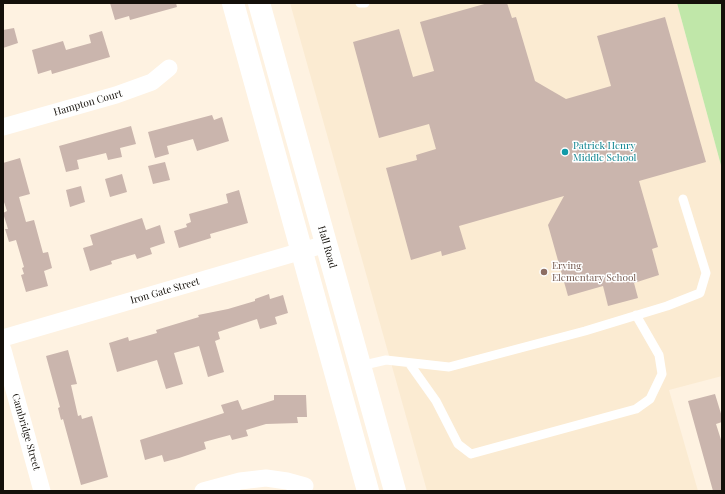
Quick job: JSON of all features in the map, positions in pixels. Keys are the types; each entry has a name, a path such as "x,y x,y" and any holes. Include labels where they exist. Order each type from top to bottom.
{"street":[{"path":"233,3 368,491"},
{"name":"Hall Road","path":"259,3 394,491"},
{"name":"Hampton Court","path":"3,127 116,96 152,82 169,68"},
{"name":"Iron Gate Street","path":"3,338 326,244"},
{"name":"Cambridge Street","path":"3,350 42,491"},
{"path":"336,373 360,366"},
{"path":"203,491 240,481 266,478 287,481 305,486"}],"lane":[{"path":"360,3 365,3"},
{"path":"360,366 386,360 449,367 585,331 700,293 706,273 683,199"},
{"path":"409,363 436,401 458,444 471,454 636,409 650,399 662,374 659,355 636,315"}],"shaded area":[{"name":"Erving Elementary School","path":"290,3 677,3 722,169 722,376 669,390 698,491 427,491"}],"green space":[{"path":"677,3 722,3 722,169"}],"building":[{"path":"110,3 176,3 177,7 130,20 129,16 115,20"},
{"name":"Patrick Henry Middle School","path":"488,3 507,3 512,18 516,17 535,81 566,99 611,86 597,36 665,17 706,162 639,181 658,247 652,249 659,275 634,283 638,298 608,306 603,286 568,296 548,225 564,196 459,226 466,249 442,256 441,251 411,260 386,168 417,160 416,155 436,149 429,124 379,138 353,42 399,29 413,77 434,71 420,22"},
{"path":"14,28 18,43 3,48 3,30"},
{"path":"102,31 110,57 52,74 51,70 38,74 32,50 63,41 66,50 91,43 89,35"},
{"path":"212,115 214,120 222,117 229,141 197,151 193,139 167,146 169,154 155,158 148,132"},
{"path":"131,126 136,144 120,148 122,157 108,160 106,153 77,160 79,169 66,172 59,146"},
{"path":"20,158 30,194 19,197 26,222 34,220 43,253 48,252 52,268 44,271 48,286 26,292 21,275 24,274 22,268 24,267 16,240 9,242 5,229 8,229 3,213 7,211 3,199 3,163"},
{"path":"165,162 170,180 153,184 148,166"},
{"path":"122,174 127,192 110,197 105,179"},
{"path":"81,186 85,202 70,207 66,190"},
{"path":"239,190 248,223 210,234 211,238 179,248 174,231 187,227 186,224 191,222 189,214 228,203 226,194"},
{"path":"142,218 146,230 160,225 165,243 150,248 152,254 137,259 135,254 111,261 112,264 90,271 83,248 93,245 90,235"},
{"path":"269,294 270,299 283,295 288,313 275,317 277,324 260,329 257,319 218,332 220,339 215,341 224,372 208,377 199,346 174,353 183,384 166,389 157,360 117,372 109,343 128,337 129,341 157,333 156,330 199,317 198,315 228,309 255,301 255,299"},
{"path":"68,350 77,384 71,385 78,416 81,415 82,419 92,416 108,477 81,485 63,419 61,420 58,408 60,407 46,356"},
{"path":"715,394 722,417 722,422 716,424 722,443 722,491 713,491 688,401"},
{"path":"274,395 306,395 307,417 297,417 298,423 266,424 246,430 248,436 232,440 230,435 204,442 206,449 164,462 162,455 145,460 140,440 224,413 221,405 238,400 242,410 274,400"}],"place":[{"name":"Patrick Henry Middle School","path":"565,152"},
{"name":"Erving Elementary School","path":"544,272"}]}
